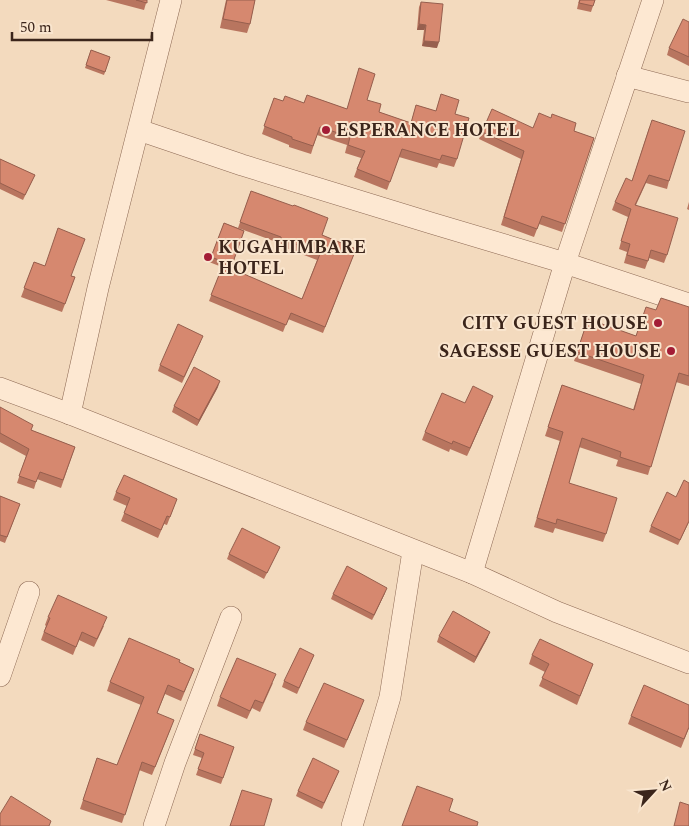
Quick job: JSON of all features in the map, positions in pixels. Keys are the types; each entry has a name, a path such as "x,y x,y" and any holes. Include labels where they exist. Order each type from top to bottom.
{"street":[{"path":"70,414 98,288 171,0"},
{"path":"472,573 565,263 653,0"},
{"path":"627,76 689,92"},
{"path":"139,130 332,193 565,263 689,304"},
{"path":"0,388 472,573 557,612 689,663"},
{"path":"352,826 390,697 413,550"},
{"path":"0,676 29,592"},
{"path":"154,826 175,763 231,618"}],"building":[{"path":"136,0 147,0 147,3"},
{"path":"227,0 255,0 250,24 223,19"},
{"path":"580,0 595,0 593,6 579,3"},
{"path":"421,2 443,4 439,42 424,41 426,25 419,24"},
{"path":"683,19 689,22 689,57 669,48"},
{"path":"91,50 110,57 105,72 86,65"},
{"path":"359,68 375,74 367,100 381,104 379,112 411,123 416,105 436,111 441,94 459,100 455,114 469,118 457,159 442,155 440,160 402,149 390,182 357,169 365,151 348,145 350,137 320,127 313,146 264,126 274,98 283,101 285,96 304,103 307,95 347,109"},
{"path":"492,109 533,128 539,113 551,118 552,114 576,123 574,131 594,138 565,224 542,216 537,229 504,217 524,151 482,132"},
{"path":"652,120 685,131 669,181 649,175 635,205 678,218 667,255 651,250 648,261 627,255 630,244 621,241 631,209 615,202 626,178 632,181"},
{"path":"0,159 35,175 25,195 0,183"},
{"path":"251,191 328,218 322,235 356,249 325,327 291,313 286,325 211,295 223,265 302,299 320,254 240,222"},
{"path":"224,223 244,231 232,265 211,257"},
{"path":"58,228 85,239 71,276 75,277 65,304 24,288 34,262 45,266"},
{"path":"661,298 689,307 689,376 679,373 651,467 620,457 621,452 582,438 569,483 617,498 606,534 557,519 556,524 537,518 563,432 548,427 562,385 634,410 644,375 577,352 588,319 636,336 646,307 656,310"},
{"path":"178,324 203,336 184,377 160,365"},
{"path":"194,367 220,381 199,420 174,406"},
{"path":"473,386 493,396 470,448 453,441 452,444 425,432 442,393 465,403"},
{"path":"0,407 33,425 31,430 75,447 63,480 40,472 36,482 19,476 29,449 0,433"},
{"path":"124,475 177,499 170,517 167,516 161,530 124,513 130,498 116,492"},
{"path":"684,480 689,483 689,521 680,540 651,526 667,492 676,497"},
{"path":"0,496 20,504 7,537 0,535"},
{"path":"242,528 280,547 267,573 229,554"},
{"path":"347,566 387,588 374,615 333,594"},
{"path":"58,595 107,617 97,639 82,632 76,647 44,632 50,618 48,617"},
{"path":"453,611 490,632 476,657 439,636"},
{"path":"129,638 180,660 179,662 194,669 184,692 168,685 157,713 174,720 155,767 142,762 125,815 83,800 97,758 117,765 144,697 110,682"},
{"path":"540,639 593,664 580,696 542,678 549,664 532,655"},
{"path":"300,648 314,655 299,688 284,681"},
{"path":"237,658 276,674 263,703 255,700 250,711 220,697"},
{"path":"324,683 364,700 347,740 306,722"},
{"path":"644,685 689,705 689,727 684,739 631,716"},
{"path":"200,734 234,747 223,778 198,769 204,753 195,749"},
{"path":"313,758 339,771 324,803 298,791"},
{"path":"417,786 453,799 449,811 478,822 477,826 402,826"},
{"path":"242,790 272,799 264,826 230,826"},
{"path":"11,796 51,821 49,826 0,826 0,814"},
{"path":"680,802 689,805 689,826 674,826"}],"place":[{"name":"ESPERANCE HOTEL","path":"326,130"},
{"name":"KUGAHIMBARE HOTEL","path":"208,257"},
{"name":"CITY GUEST HOUSE","path":"658,323"},
{"name":"SAGESSE GUEST HOUSE","path":"671,351"}]}
